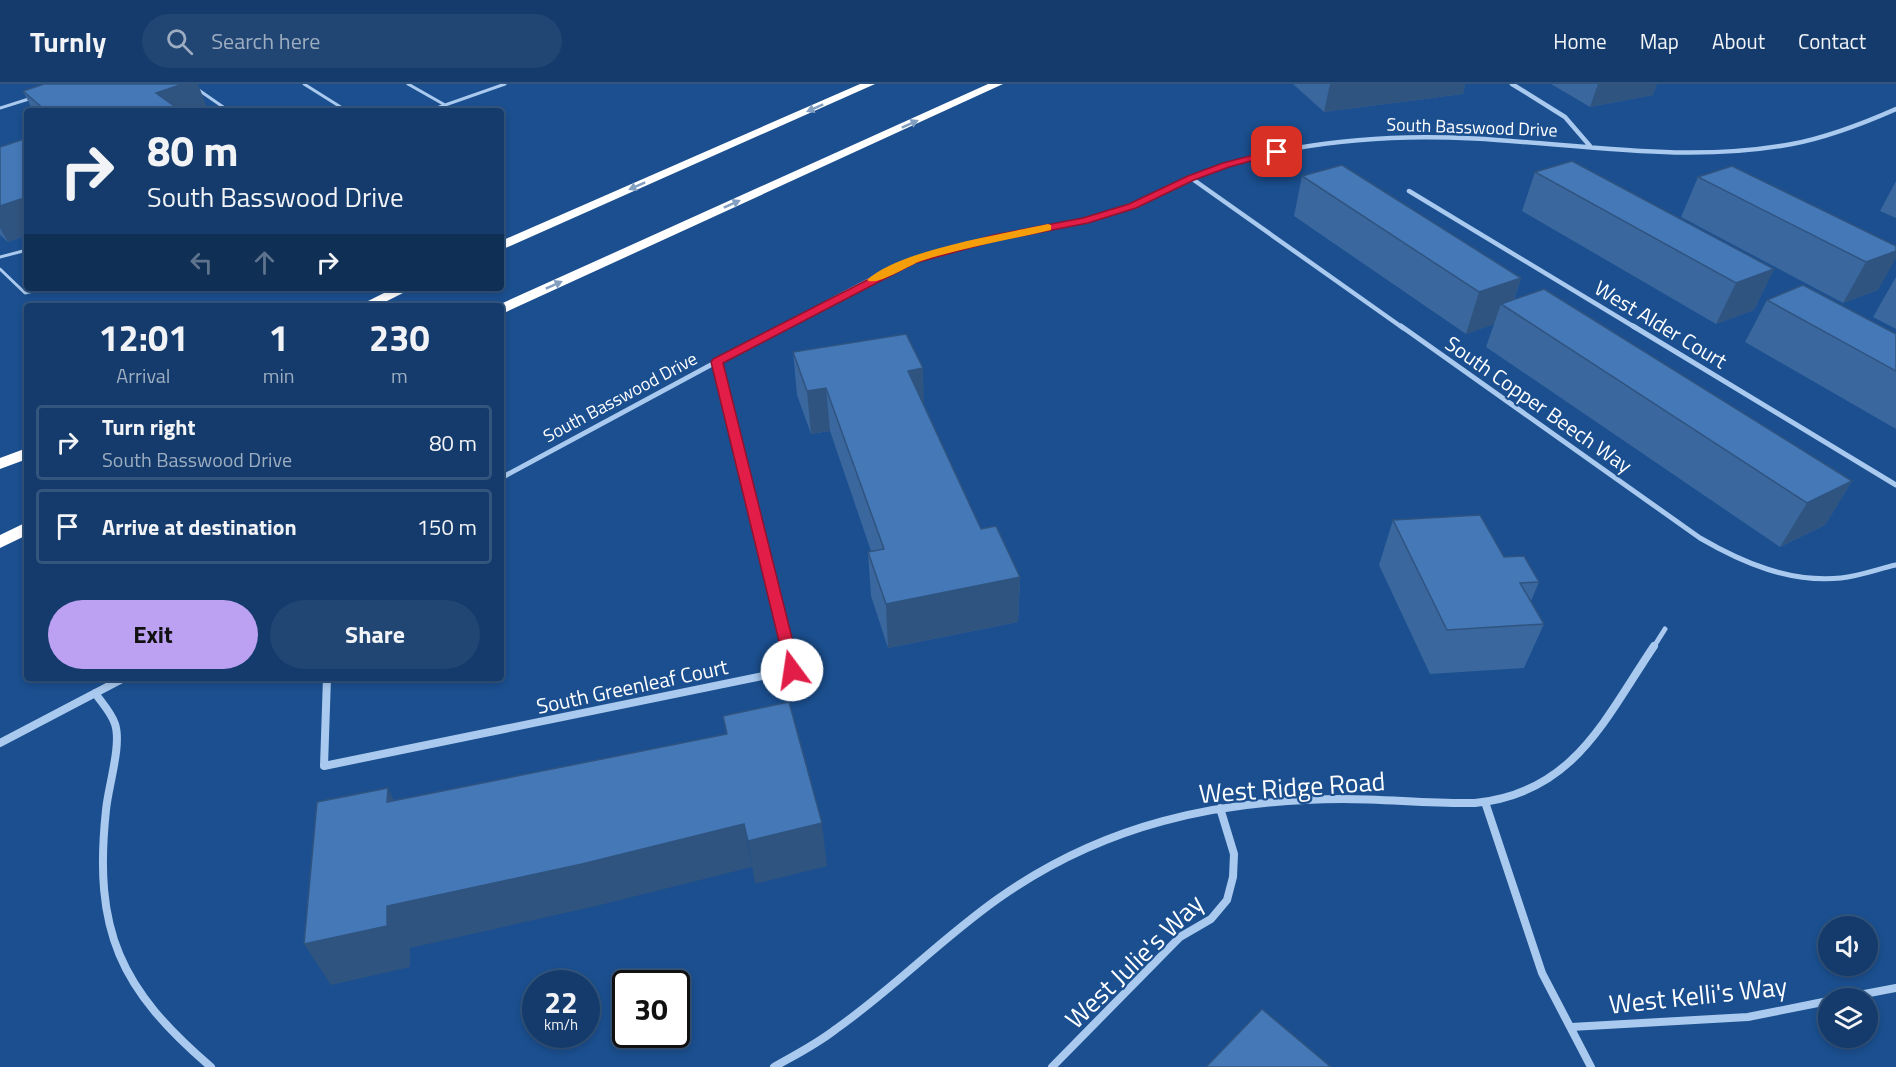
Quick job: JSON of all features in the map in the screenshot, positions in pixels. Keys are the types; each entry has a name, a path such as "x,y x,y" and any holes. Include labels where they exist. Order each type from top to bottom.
{"highway":[{"path":"504,245 869,84"},
{"path":"504,308 998,84"},
{"path":"372,303 399,291"},
{"path":"0,464 24,454"},
{"path":"0,536 24,527"},
{"path":"0,542 24,528"}],"street":[{"path":"1512,84 1564,117 1591,146"},
{"name":"South Basswood Drive","path":"504,476 911,261 994,238 1085,220 1132,206 1191,178 1277,152 1387,138 1438,137 1662,150 1764,148 1837,136 1896,110"},
{"name":"South Copper Beech Way","path":"1191,178 1700,538 1730,556 1782,572 1817,579 1843,578 1896,565"},
{"name":"West Alder Court","path":"1408,191 1896,485"},
{"name":"South Greenleaf Court","path":"327,681 324,766 792,670 717,362"},
{"name":"West Ridge Road","path":"774,1067 836,1029 1006,891 1056,861 1106,838 1148,824 1220,808 1343,799 1485,802 1512,797 1538,786 1570,765 1590,741 1665,629"},
{"path":"0,743 118,681"},
{"path":"95,693 116,726 101,872 106,925 123,969 146,1006 174,1038 211,1067"},
{"path":"1485,802 1542,973 1591,1067"},
{"name":"West Julie's Way","path":"1052,1067 1180,937 1211,919 1227,900 1233,877 1234,854 1220,808"},
{"path":"1878,991 1896,988"},
{"name":"West Kelli's Way","path":"1571,1027 1715,1020 1818,1003"}],"lane":[{"path":"190,84 225,108"},
{"path":"304,84 342,108"},
{"path":"408,84 445,105"},
{"path":"436,108 505,84"},
{"path":"0,108 33,98"},
{"path":"0,257 24,251"},
{"path":"0,268 25,293 33,291"}],"building":[{"path":"44,84 183,84 156,93 177,108 43,108 23,91"},
{"path":"24,139 24,198 0,206 0,147"},
{"path":"1572,161 1774,269 1736,283 1535,172"},
{"path":"1342,165 1521,278 1479,292 1302,176"},
{"path":"1732,166 1896,246 1896,251 1866,262 1698,177"},
{"path":"1803,285 1896,334 1896,371 1767,300"},
{"path":"1544,289 1852,481 1807,503 1501,304"},
{"path":"906,334 923,368 908,371 981,529 996,526 1020,577 886,604 868,552 884,549 826,388 807,391 793,352"},
{"path":"1480,515 1504,557 1524,556 1539,582 1520,583 1544,624 1447,630 1393,520"},
{"path":"789,702 822,823 748,841 744,824 582,864 387,906 387,926 304,944 317,802 388,788 387,802 727,734 723,716"},
{"path":"1262,1009 1331,1067 1206,1067"}],"slow traffic":[{"path":"872,280 911,261 952,248 1048,227"}],"route":[{"path":"792,670 722,393 717,362 911,261 994,238 1085,220 1132,206 1191,178 1226,165 1277,152"}]}
